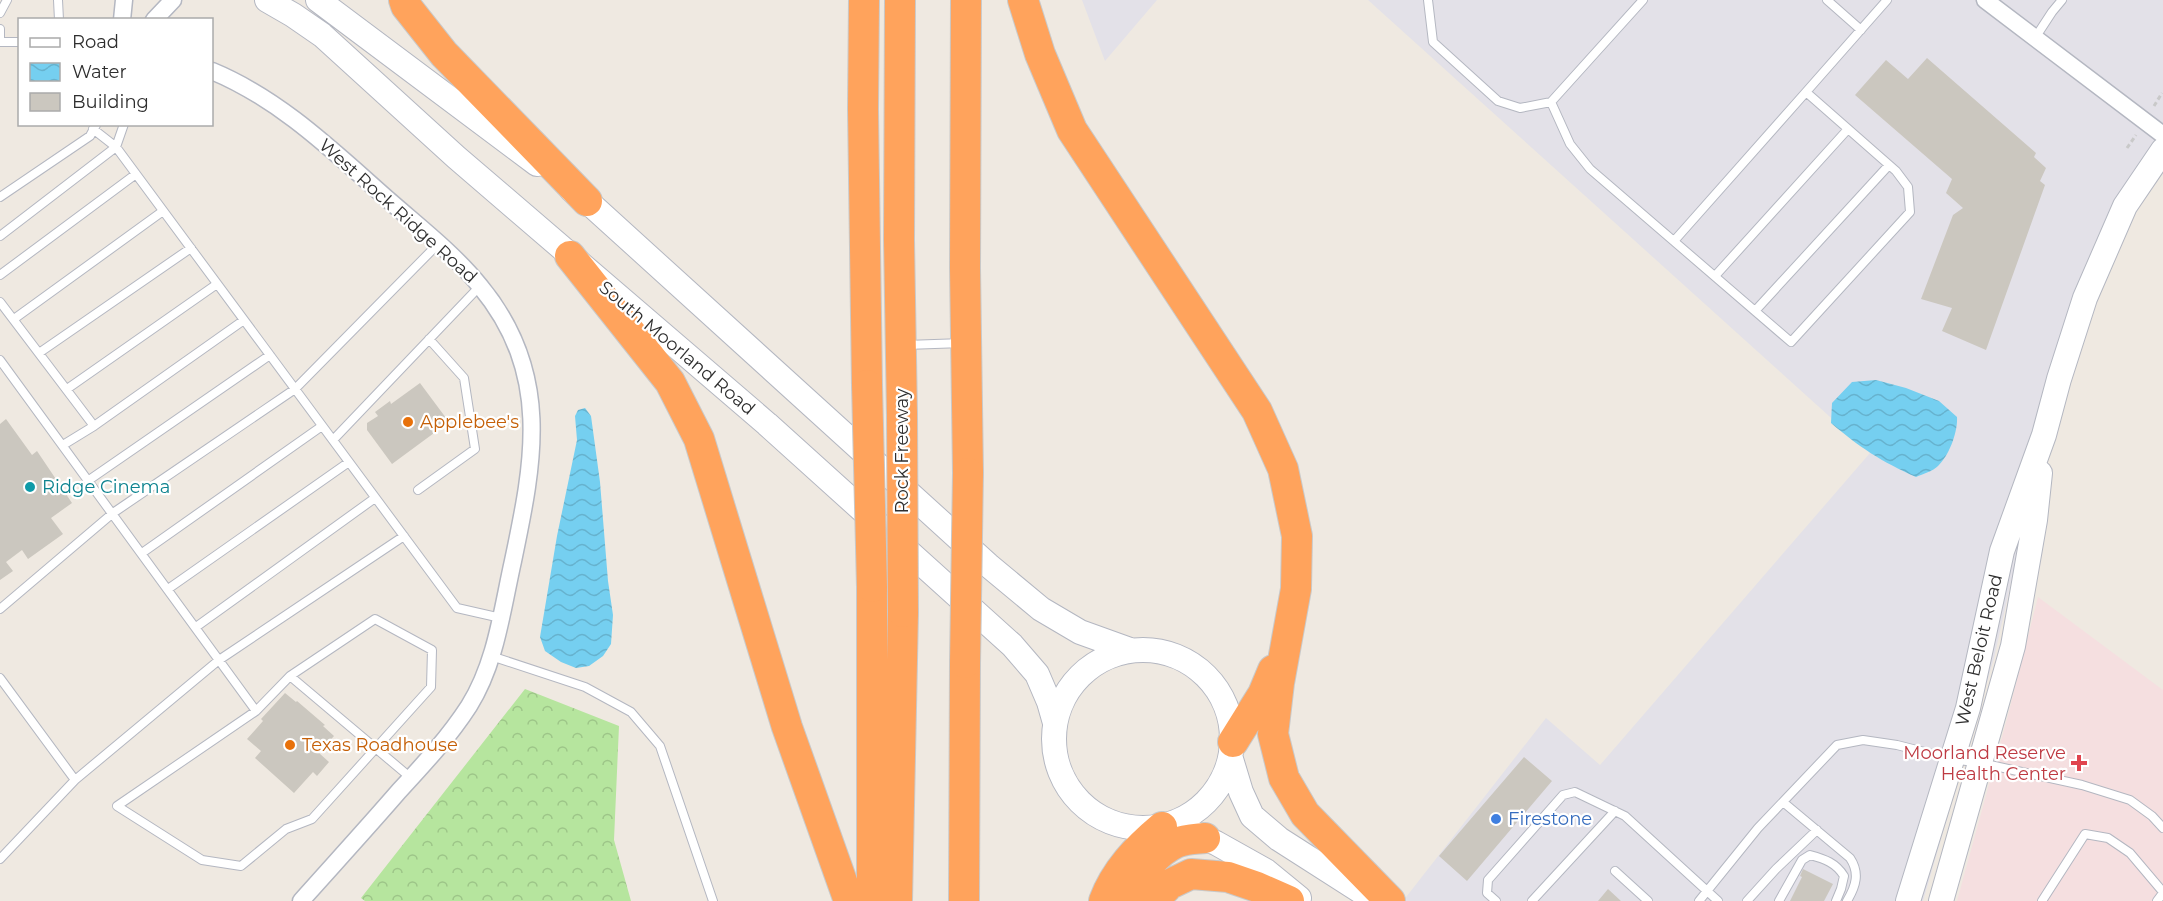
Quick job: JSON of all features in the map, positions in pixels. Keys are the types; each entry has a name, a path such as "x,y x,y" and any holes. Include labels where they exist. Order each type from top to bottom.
{"highway":[{"path":"404,0 406,6 444,54 587,201"},
{"path":"864,0 863,110 872,587 872,901"},
{"name":"Rock Freeway","path":"897,901 903,612 899,240 900,0"},
{"path":"964,901 968,473 966,0"},
{"path":"1023,0 1040,54 1072,130 1257,411 1283,469 1297,536 1296,589 1279,683 1273,734 1284,778 1305,814 1390,901"},
{"path":"570,256 670,382 699,439 787,727 849,901"},
{"path":"1232,750 1263,694 1289,634"},
{"path":"1104,901 1111,881 1132,856 1167,825"},
{"path":"1125,901 1146,869 1174,844 1205,838"},
{"path":"1153,901 1170,884 1191,874 1228,877 1289,901"}],"main road":[{"name":"South Moorland Road","path":"267,0 322,35 456,157 766,424 1012,645 1037,674 1055,723"},
{"path":"318,0 587,201 988,565 1041,609 1080,632 1130,650"},
{"name":"West Beloit Road","path":"1908,901 1968,708 2002,551 2044,435 2088,289 2125,206 2163,150"},
{"name":"West Beloit Road","path":"1941,901 2013,646 2034,520 2044,435"},
{"path":"1232,750 1219,787 1199,809 1167,825 1133,828 1105,820 1081,804 1064,780 1055,753 1055,723 1064,697 1081,675 1103,659 1130,650 1156,650 1181,657 1203,672 1220,692 1230,715 1232,750 1240,792 1252,816 1279,839 1376,901"},
{"path":"1167,825 1205,838 1266,871 1302,901"}],"street":[{"path":"122,18 124,0"},
{"path":"156,18 173,0"},
{"path":"1985,0 2163,135"},
{"name":"West Rock Ridge Road","path":"213,71 261,94 297,119 438,244 480,286 510,331 522,362 530,394 533,422 531,462 501,618 491,656 475,695 451,733 302,901"}],"lane":[{"path":"0,13 7,0"},
{"path":"58,0 59,18"},
{"path":"1428,0 1433,42 1498,101 1520,108 1551,102 1643,0"},
{"path":"1827,0 1861,30"},
{"path":"1674,242 1887,0"},
{"path":"2035,38 2062,0"},
{"path":"0,29 0,42 18,42"},
{"path":"1551,102 1570,144 1590,170 1791,342 1911,212 1908,187 1889,165 1806,92"},
{"path":"0,236 116,147 123,126"},
{"path":"0,197 90,136 95,127 116,147 457,608 501,618"},
{"path":"1715,276 1848,129"},
{"path":"1755,310 1889,165"},
{"path":"0,275 136,174"},
{"path":"14,319 163,211"},
{"path":"0,609 113,513 295,389 438,244"},
{"path":"39,352 190,248"},
{"path":"67,389 217,284"},
{"path":"333,440 480,286"},
{"path":"0,302 94,426"},
{"path":"63,445 94,426 244,320"},
{"path":"418,490 475,449 464,378 429,339"},
{"path":"901,345 966,343"},
{"path":"89,480 270,355"},
{"path":"0,360 256,711"},
{"path":"142,553 322,426"},
{"path":"168,589 349,462"},
{"path":"196,627 375,498"},
{"path":"0,859 75,780 219,660 404,536"},
{"path":"375,619 432,650 431,687 312,819 286,830 241,866 202,860 117,806 256,711 290,676 375,619"},
{"path":"491,656 585,687 631,712 660,747 714,901"},
{"path":"290,676 411,778"},
{"path":"0,678 75,780"},
{"path":"1699,901 1758,828 1837,745 1863,740 1897,745 1952,759 2082,785 2130,800 2152,816 2163,828"},
{"path":"1496,901 1487,893 1488,880 1563,795 1575,792 1625,816 1718,901"},
{"path":"1783,802 1850,858 1856,866 1857,878 1847,901"},
{"path":"1532,901 1614,811"},
{"path":"1747,901 1776,869 1817,830"},
{"path":"2042,901 2085,834 2108,838 2130,853 2163,892 2157,901"},
{"path":"1779,901 1802,860 1810,855 1825,858 1839,867 1844,876 1842,889 1836,901"},
{"path":"1615,871 1648,901"}],"shaded area":[{"path":"1082,0 1157,0 1105,61"},
{"path":"1368,0 2163,0 2163,150 2143,177 2044,435 1994,658 1923,901 1403,901 1546,718 1600,765 1870,453"},
{"name":"Moorland Reserve Health Center","path":"2038,597 2163,690 2163,901 1957,901"}],"green space":[{"path":"525,689 619,726 614,840 631,901 365,901 361,898"}],"water":[{"path":"1876,380 1906,388 1939,401 1957,417 1952,443 1946,456 1936,468 1916,477 1871,453 1831,423 1832,403 1852,382"},
{"path":"585,408 591,416 600,482 613,615 611,644 603,656 589,666 576,668 561,662 545,651 540,637 557,536 577,440 575,416 578,410"}],"building":[{"path":"1927,58 2036,153 2034,157 2046,168 2040,181 2045,185 1986,350 1942,331 1952,308 1921,299 1953,215 1963,208 1946,193 1952,179 1855,95 1886,60 1908,79"},
{"name":"Applebee's","path":"420,383 449,422 392,464 367,430 367,423 378,416 375,412 390,401 391,404"},
{"name":"Ridge Cinema","path":"6,419 32,455 37,451 72,503 51,518 63,534 28,559 22,550 6,562 13,571 0,580 0,424"},
{"name":"Texas Roadhouse","path":"285,693 325,725 323,726 334,736 319,753 329,762 317,776 313,772 294,793 255,758 261,751 247,739 263,721 261,719"},
{"name":"Firestone","path":"1524,757 1552,781 1467,881 1439,856"},
{"path":"1803,869 1833,884 1824,901 1790,901 1802,877 1800,876"},
{"path":"1608,889 1621,901 1598,901"}],"place":[{"name":"Applebee's","path":"408,422"},
{"name":"Ridge Cinema","path":"30,487"},
{"name":"Texas Roadhouse","path":"290,745"},
{"name":"Moorland Reserve Health Center","path":"2079,763"},
{"name":"Firestone","path":"1496,819"}]}
